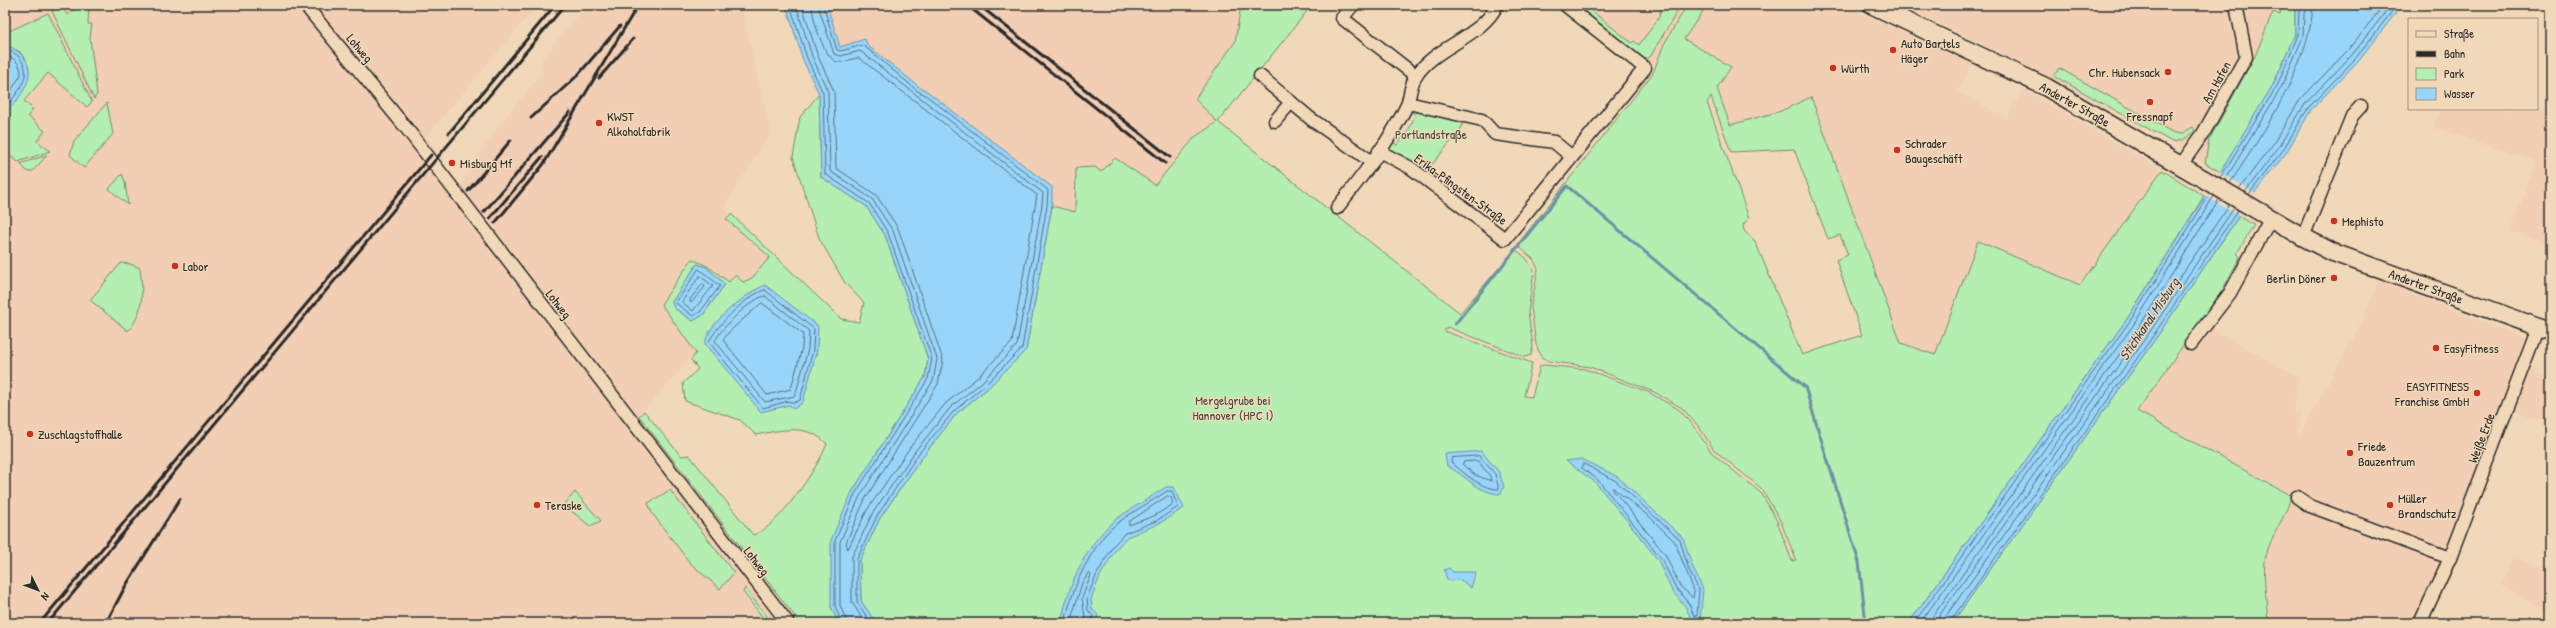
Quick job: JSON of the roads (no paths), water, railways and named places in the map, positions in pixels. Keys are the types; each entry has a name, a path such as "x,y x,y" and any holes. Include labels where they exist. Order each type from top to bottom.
{"main road":[{"name":"Anderter Straße","path":"1872,5 2046,87 2303,237 2350,259 2544,330"}],"street":[{"name":"Lohweg","path":"305,5 407,129 788,623"},
{"path":"1352,5 1342,18 1416,76"},
{"path":"1337,208 1372,162 1398,123 1408,103 1416,76 1425,65 1485,21 1497,5"},
{"path":"1408,103 1482,120 1495,134 1554,142 1571,156 1644,68 1565,5"},
{"name":"Am Hafen","path":"2181,165 2204,132 2246,57 2236,5"},
{"path":"1260,76 1291,102 1364,158 1372,162"},
{"path":"1274,121 1291,102"},
{"path":"2303,237 2352,116 2361,106"},
{"name":"Erika-Pfingsten-Straße","path":"1379,151 1411,168 1505,239 1571,156"},
{"path":"2191,344 2230,294 2271,218"},
{"name":"Weiße Erde","path":"2420,623 2450,558 2544,330"},
{"path":"2297,497 2323,511 2450,558"}],"water":[{"path":"786,5 827,5 840,47 865,39 867,45 922,89 924,89 1052,187 1052,206 1026,350 988,388 957,413 923,456 880,518 860,560 861,601 876,623 839,623 831,607 831,540 852,492 925,377 928,359 885,235 866,206 821,177 819,94 803,60"},
{"name":"Stichkanal Misburg","path":"2298,5 2402,5 2358,61 2311,110 2286,153 2255,192 2156,338 1952,623 1909,623 2127,319 2220,172 2273,85 2295,34 2295,10"},
{"path":"9,46 20,53 27,62 29,70 25,88 20,97 5,114 5,47"},
{"path":"697,264 706,267 725,284 703,315 693,321 674,308 672,302"},
{"path":"765,285 818,326 817,350 803,402 794,409 789,405 761,412 705,344 707,336 720,318 748,295"},
{"path":"1481,451 1499,472 1504,487 1500,494 1492,493 1478,487 1447,466 1445,454"},
{"path":"1582,459 1618,477 1683,538 1693,568 1703,589 1700,623 1693,623 1685,606 1672,591 1658,560 1595,482 1566,461"},
{"path":"1166,487 1174,487 1184,508 1158,524 1127,537 1116,549 1100,576 1091,599 1092,609 1098,615 1095,623 1061,623 1074,579 1088,551 1097,538 1119,517"},
{"path":"1449,568 1453,572 1476,572 1471,588 1461,580 1451,581 1447,579 1444,570"}],"waterway":[{"path":"1455,324 1567,186 1805,387 1859,562 1866,623"}],"railway":[{"path":"449,133 555,5"},
{"path":"48,623 565,5"},
{"path":"495,223 543,165 638,5"},
{"path":"967,5 1165,163"},
{"path":"979,5 1170,157"},
{"path":"531,118 578,75 620,26"},
{"path":"599,78 633,39"},
{"path":"484,212 570,112"},
{"path":"468,191 511,140"},
{"path":"40,623 431,155"},
{"path":"490,218 542,157"},
{"path":"106,623 125,587 180,499"}],"place":[{"name":"Auto Bartels Häger","path":"1893,50"},
{"name":"Würth","path":"1833,68"},
{"name":"Chr. Hubensack","path":"2168,72"},
{"name":"Fressnapf","path":"2150,102"},
{"name":"KWST Alkoholfabrik","path":"599,123"},
{"name":"Schrader Baugeschäft","path":"1897,150"},
{"name":"Misburg Mf","path":"452,163"},
{"name":"Mephisto","path":"2334,221"},
{"name":"Labor","path":"175,266"},
{"name":"Berlin Döner","path":"2334,278"},
{"name":"EasyFitness","path":"2436,348"},
{"name":"EASYFITNESS Franchise GmbH","path":"2477,393"},
{"name":"Zuschlagstoffhalle","path":"30,434"},
{"name":"Friede Bauzentrum","path":"2350,453"},
{"name":"Teraske","path":"537,505"},
{"name":"Müller Brandschutz","path":"2390,505"}],"park label":[{"name":"Portlandstraße","path":"1431,134"},
{"name":"Mergelgrube bei Hannover (HPC I)","path":"1233,408"}]}
